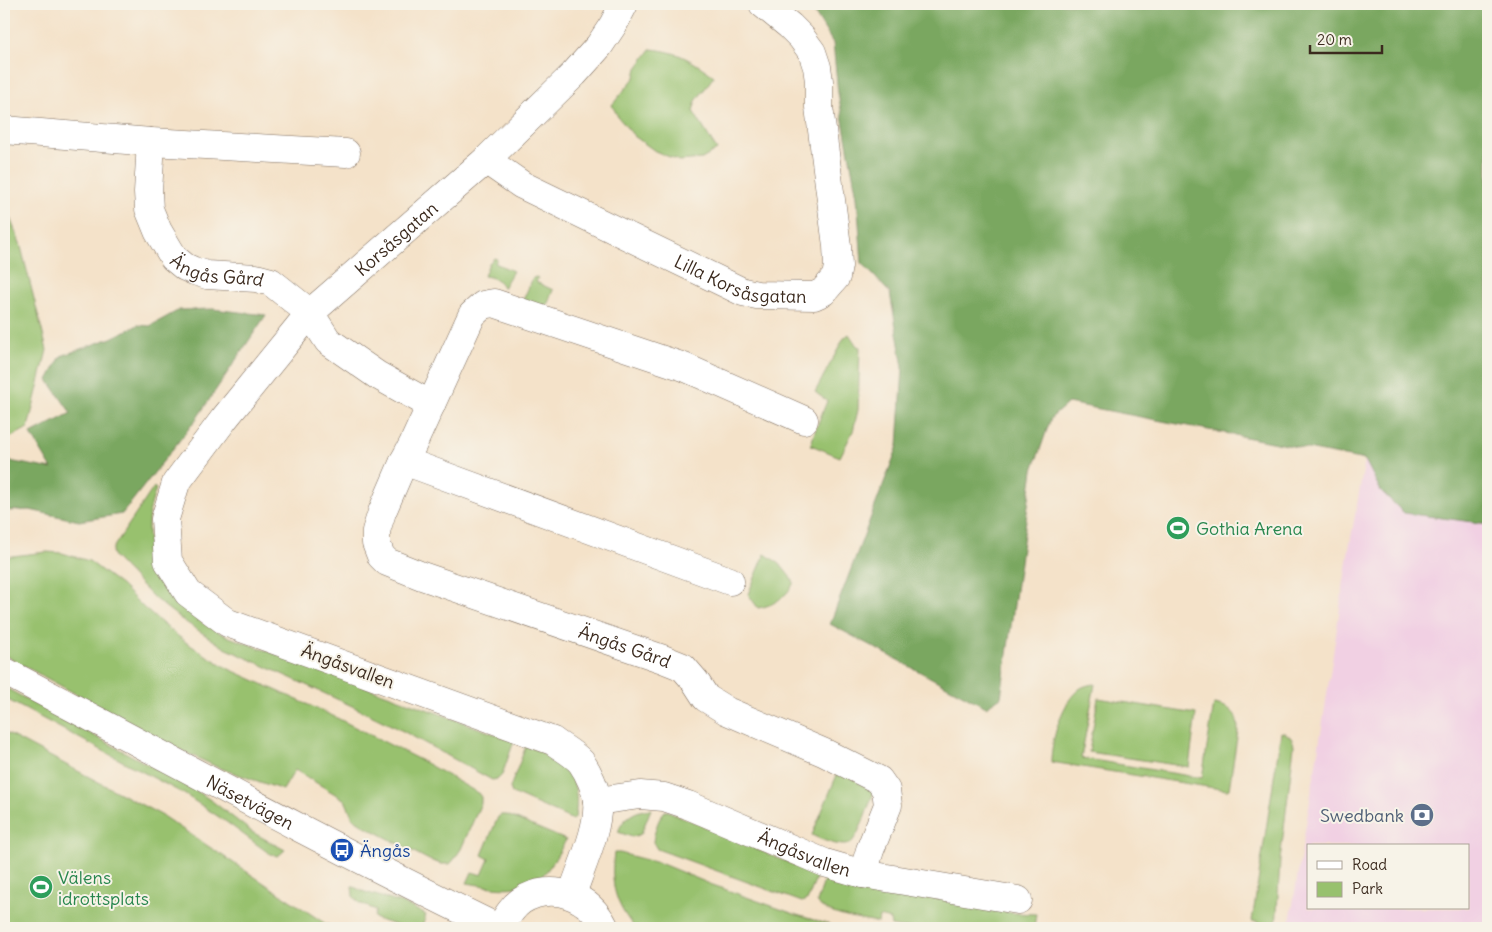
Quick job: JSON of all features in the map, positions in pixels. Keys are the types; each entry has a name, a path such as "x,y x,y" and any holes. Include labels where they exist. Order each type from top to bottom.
{"street":[{"name":"Korsåsgatan","path":"176,483 224,418 310,313 486,160 574,74 599,46 624,4"},
{"name":"Lilla Korsåsgatan","path":"486,160 522,185 743,292 757,295 814,296 824,292 836,276 838,252 819,107 817,67 812,52 801,37 763,4"},
{"path":"4,130 151,142 346,153"},
{"name":"Ängås Gård","path":"151,142 148,192 149,209 158,231 174,258 185,267 207,275 256,278 271,282 310,313 328,341 377,375 431,405"},
{"name":"Ängås Gård","path":"804,420 684,367 494,303 483,305 472,315 404,461 382,512 376,531 376,544 381,556 387,562 422,576 663,658 683,667 696,681 706,698 728,711 825,753 879,780 886,790 888,805 870,850 863,874"},
{"path":"404,461 730,580"},
{"name":"Ängåsvallen","path":"176,483 165,519 168,561 188,593 228,623 553,741 580,761 591,781 597,801 596,818 591,840 572,895"},
{"name":"Näsetvägen","path":"4,671 342,850 447,904 499,928"},
{"name":"Ängåsvallen","path":"597,801 640,795 664,797 688,804 825,863 863,874 1018,900"},
{"path":"499,928 508,914 521,902 537,894 554,892 572,895 588,904 600,917 605,928"}],"shaded area":[{"path":"1365,460 1381,491 1404,513 1488,524 1488,928 1289,928 1348,554"}],"green space":[{"path":"809,4 1488,4 1488,524 1404,513 1381,491 1365,460 1068,403 1051,418 1033,470 1001,697 986,707 830,624 898,446 903,367 890,293 862,263 857,197 838,93 833,43"},
{"path":"651,49 670,52 685,58 714,76 696,101 693,111 717,150 702,159 679,161 655,151 634,136 618,117 612,105 635,77 637,68"},
{"path":"4,203 20,243 47,350 28,428 4,441"},
{"path":"494,258 497,259 495,263 513,271 503,288 496,279 484,276 489,263"},
{"path":"533,278 538,278 536,282 553,290 546,308 523,300"},
{"path":"213,309 266,315 197,418 122,514 79,521 30,510 4,511 4,460 52,469 31,434 71,413 48,380 61,356 111,338 138,325 150,326 179,310"},
{"path":"849,334 857,346 860,347 858,410 853,431 840,457 811,445 827,401 815,392 844,338"},
{"path":"154,487 156,489 149,512 149,545 161,578 183,607 212,629 229,637 514,741 502,775 498,779 492,780 401,730 225,648 181,619 154,598 114,557 112,552"},
{"path":"46,552 62,553 89,561 122,586 145,609 187,643 229,669 333,716 424,762 478,793 481,797 481,803 461,849 453,861 450,864 441,864 429,860 365,826 353,818 345,800 295,770 283,790 217,767 170,745 4,655 4,557"},
{"path":"765,554 780,564 794,582 788,592 779,600 758,608 748,594"},
{"path":"1095,684 1081,758 1202,778 1214,704 1229,709 1235,715 1238,725 1229,789 1051,762 1055,734 1066,705 1079,689"},
{"path":"4,687 197,791 252,832 285,850 278,856 270,854 184,794 4,698"},
{"path":"1098,698 1196,714 1189,767 1089,752"},
{"path":"4,732 161,815 326,924 337,928 4,928"},
{"path":"1281,732 1290,737 1294,746 1280,861 1276,928 1268,928 1266,924 1252,921"},
{"path":"526,746 560,763 573,780 576,791 576,803 575,818 573,820 512,793 510,788"},
{"path":"839,770 874,792 853,841 845,845 820,839 812,835"},
{"path":"651,809 641,834 632,837 618,832 623,822 631,815"},
{"path":"665,811 817,875 808,899 802,902 657,849 653,842 654,834 658,822"},
{"path":"507,815 566,840 549,868 534,882 506,888 467,883 472,872 482,875 489,859 482,855 498,817"},
{"path":"614,853 662,864 710,884 797,915 841,928 635,928 623,911 616,893 613,874"},
{"path":"825,878 1012,913 1036,914 1034,928 902,928 891,926 890,920 879,917 878,923 845,917 828,911 817,902"},
{"path":"352,886 401,903 426,915 422,926 412,928 376,919 374,917 376,910 359,903 353,896"}],"place":[{"name":"Gothia Arena","path":"1178,528"},
{"name":"Swedbank","path":"1422,815"},
{"name":"Ängås","path":"342,850"},
{"name":"Välens idrottsplats","path":"41,887"}]}
